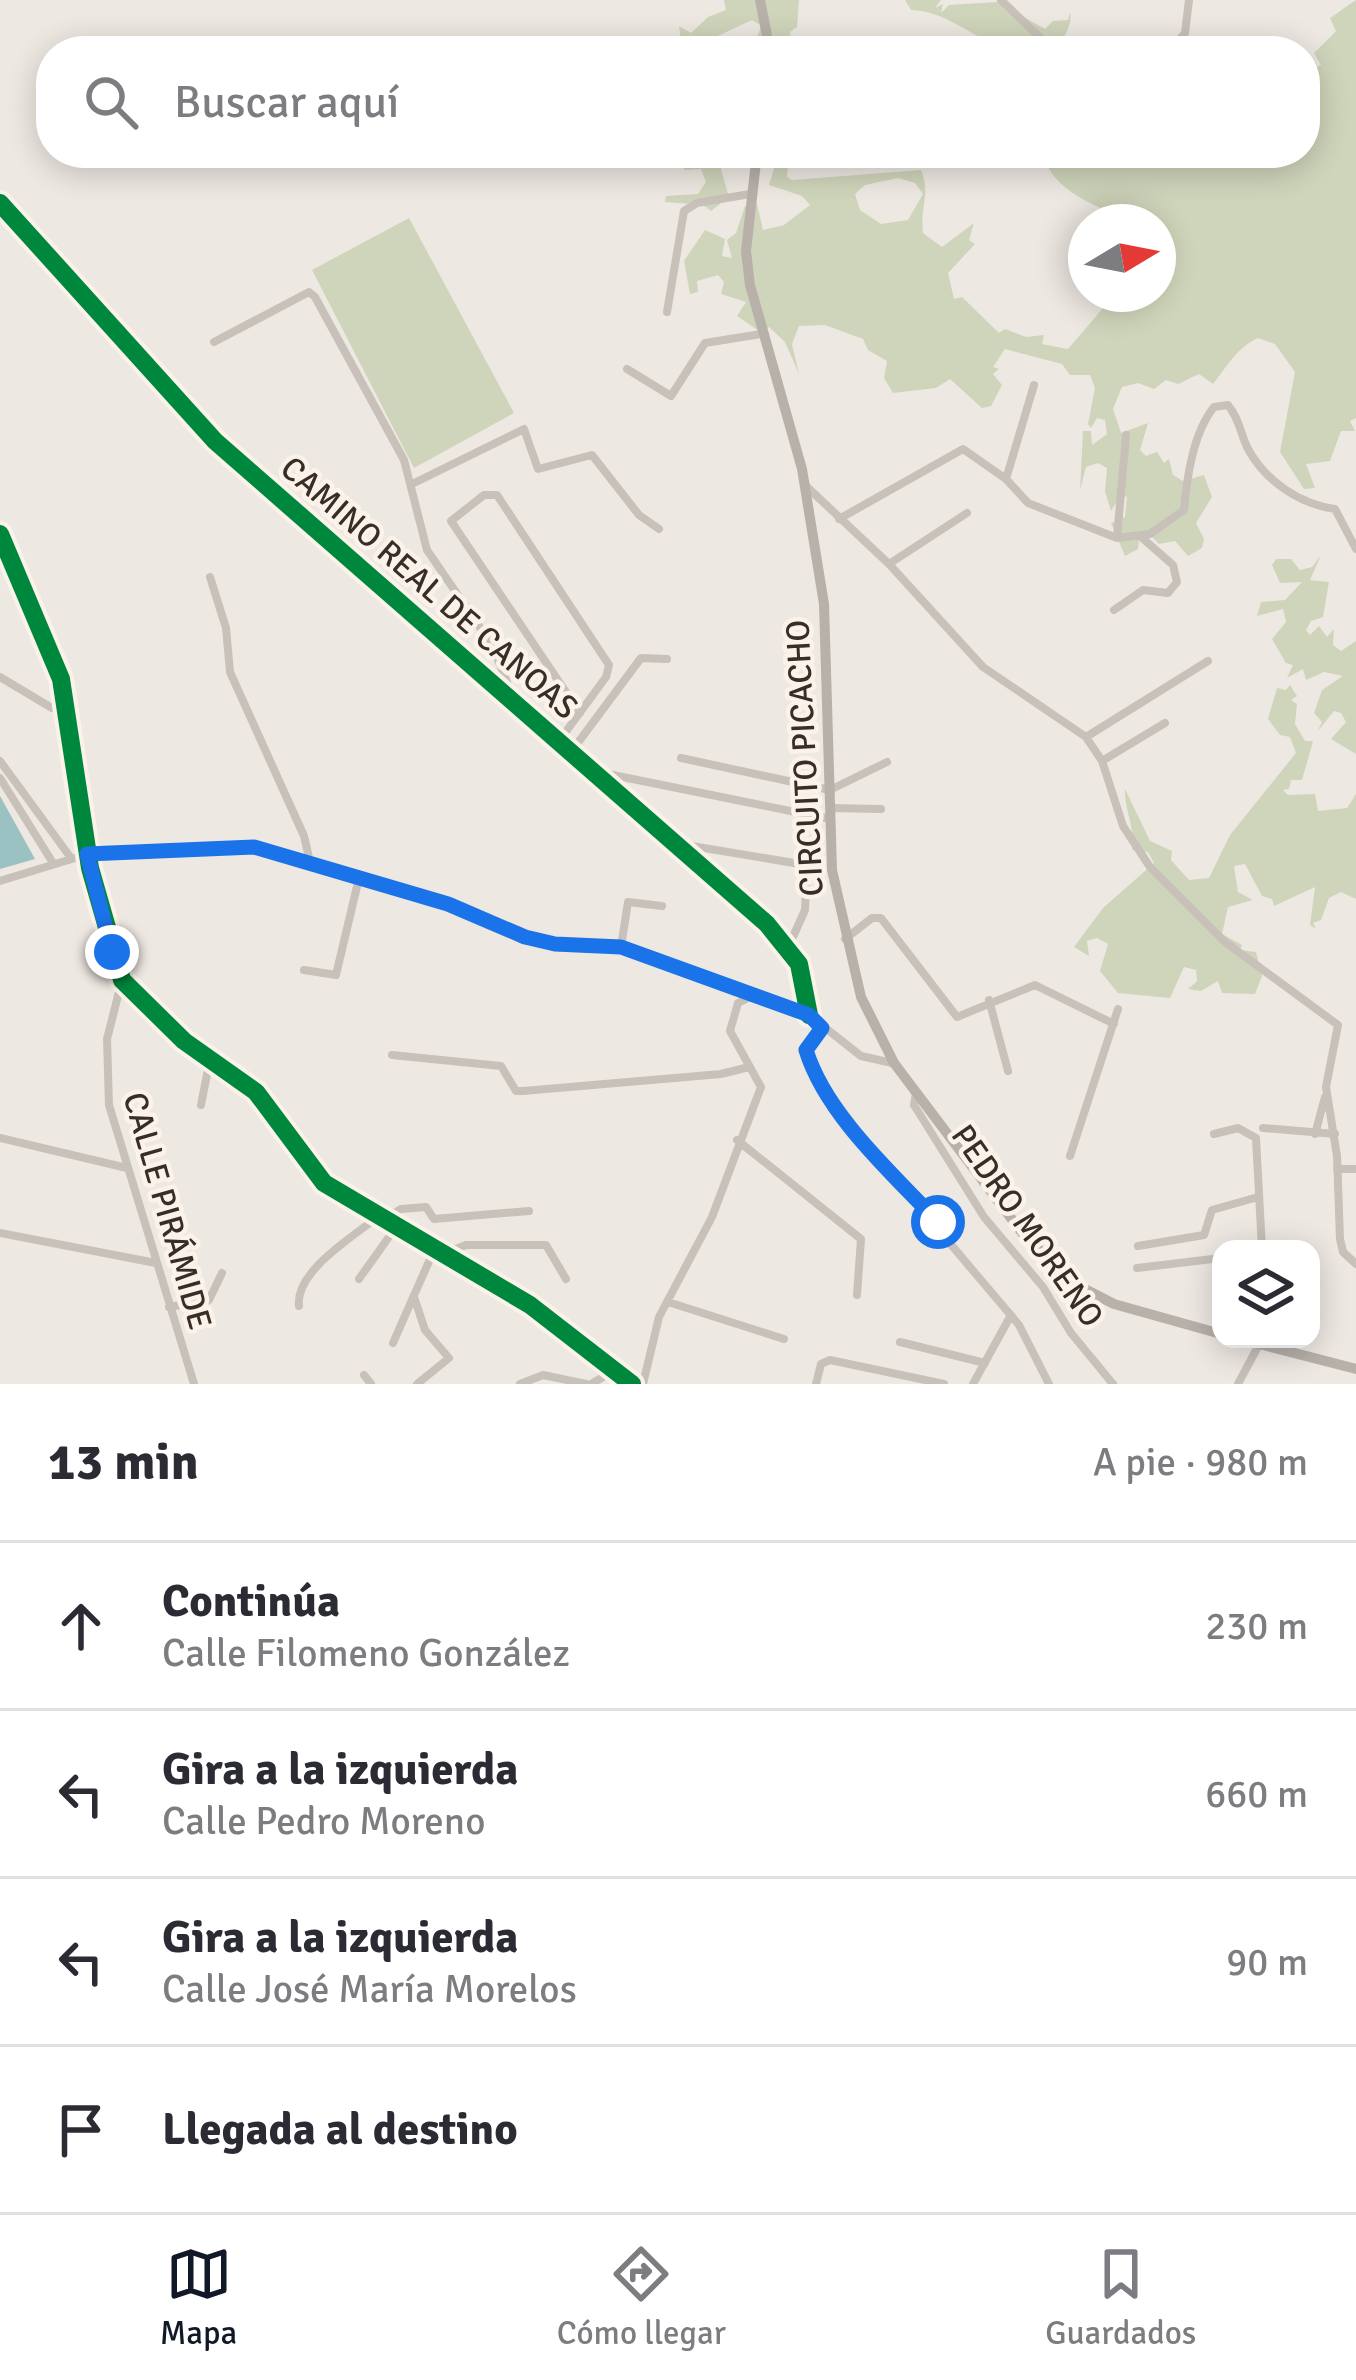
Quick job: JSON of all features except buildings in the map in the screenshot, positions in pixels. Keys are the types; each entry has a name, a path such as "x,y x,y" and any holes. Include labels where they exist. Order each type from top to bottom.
{"main road":[{"path":"763,1 770,36"},
{"name":"CIRCUITO PICACHO","path":"755,168 746,251 760,334 805,486 824,604 830,814 844,940 861,998 894,1063 1026,1238 1083,1288 1114,1304 1212,1331"},
{"path":"1283,1348 1356,1369"}],"street":[{"path":"1001,0 1038,36"},
{"path":"1182,36 1189,0"},
{"path":"667,312 684,211 697,203 750,194"},
{"name":"CAMINO REAL DE CANOAS","path":"0,203 215,441 767,924 806,982 809,1015"},
{"path":"214,342 309,292 384,417 412,484 427,550 492,645 516,704"},
{"path":"627,369 670,395 705,344 760,334"},
{"path":"1006,478 1034,385"},
{"path":"839,519 964,449 1006,478 1028,502 1117,538 1150,534 1184,511 1187,480 1205,417 1214,406 1228,405 1240,419 1248,449 1280,487 1310,505 1335,509 1356,549"},
{"path":"412,484 519,428 526,433 541,471 586,455 598,458 639,515 658,529"},
{"path":"1117,538 1126,435"},
{"path":"805,486 889,564 983,667 1086,737 1102,761 1123,826 1150,867 1225,942 1338,1025 1314,1136"},
{"path":"559,741 580,713 606,677 606,654 497,495 484,495 456,512 454,527 580,713"},
{"path":"889,564 968,513"},
{"path":"0,534 62,679 87,854 122,980 167,1026 270,1108 324,1183 530,1305 629,1383"},
{"path":"1114,610 1137,592 1168,593 1177,582 1173,565 1139,536"},
{"path":"210,577 226,628 230,672 304,836 310,862"},
{"path":"571,752 641,658 667,659"},
{"path":"1086,737 1208,661"},
{"path":"0,677 52,708 63,706"},
{"path":"1102,761 1165,723"},
{"path":"681,758 830,790 887,762"},
{"path":"0,761 71,858"},
{"path":"597,776 603,772 830,814 880,809"},
{"path":"0,778 53,863"},
{"path":"675,843 800,864 810,880 805,910 787,949"},
{"path":"0,881 87,854 254,847 448,904 525,937 555,944 621,947 809,1015 861,1056 894,1063"},
{"path":"304,970 336,975 359,878"},
{"path":"621,947 628,902 662,907"},
{"path":"844,940 872,918 881,918 962,1017 989,1000 1035,985 1114,1024"},
{"name":"CALLE PIRÁMIDE","path":"122,980 110,1011 105,1071 128,1168 194,1384"},
{"path":"643,1384 645,1360 668,1302 712,1217 736,1140 761,1087 731,1040 730,1021 737,1003 753,995"},
{"path":"989,1000 1007,1071"},
{"path":"1070,1156 1118,1009"},
{"path":"822,1028 806,1050 812,1071 1011,1316 1049,1384"},
{"path":"392,1055 501,1066 516,1090 721,1075 749,1067"},
{"path":"202,1105 210,1059"},
{"path":"1326,1087 1335,1134 1340,1239 1343,1252 1356,1264"},
{"name":"PEDRO MORENO","path":"916,1092 914,1105 983,1217 1043,1287 1071,1333 1113,1384"},
{"path":"1214,1133 1238,1128 1256,1138 1261,1240"},
{"path":"1263,1128 1314,1136 1335,1134"},
{"path":"0,1138 128,1168"},
{"path":"736,1140 861,1239 865,1248 857,1295"},
{"path":"1337,1169 1356,1169"},
{"path":"1138,1246 1204,1235 1213,1210 1258,1197"},
{"path":"299,1306 300,1289 313,1273 382,1217 401,1209 426,1207 434,1219 529,1211"},
{"path":"358,1279 397,1227"},
{"path":"0,1233 156,1264"},
{"path":"393,1343 438,1252 466,1245 546,1245 566,1279"},
{"path":"1137,1268 1212,1259"},
{"path":"169,1307 209,1300 222,1273"},
{"path":"414,1297 424,1330 448,1358 417,1384"},
{"path":"668,1302 784,1340"},
{"path":"973,1384 1011,1316"},
{"path":"900,1342 985,1363"},
{"path":"1238,1384 1256,1348"},
{"path":"817,1384 821,1364 830,1360 944,1384"},
{"path":"520,1384 543,1375 588,1384 617,1369"},
{"path":"364,1375 371,1384"}],"green space":[{"path":"724,0 799,0 797,27 790,36 757,36 762,26 752,20 718,36 680,36 679,26 691,33 708,17 726,10"},
{"path":"905,0 941,0 935,8 943,4 941,13 949,5 997,2 1045,29 1053,21 1068,20 1070,12 1070,18 1065,36 979,36 936,15 911,10"},
{"path":"1356,0 1356,418 1350,421 1355,431 1341,431 1330,461 1306,464 1315,488 1304,489 1280,452 1295,372 1275,344 1258,338 1238,352 1213,384 1199,374 1178,384 1166,380 1154,389 1138,383 1122,387 1113,409 1121,433 1148,423 1140,450 1146,456 1157,452 1164,463 1169,459 1173,475 1183,481 1204,475 1212,497 1196,523 1204,539 1202,548 1188,556 1175,541 1159,544 1150,535 1139,539 1138,549 1125,556 1111,523 1125,517 1127,497 1121,495 1111,511 1105,491 1107,468 1098,463 1086,467 1080,490 1083,431 1091,431 1092,445 1107,434 1105,420 1097,418 1091,428 1088,424 1095,388 1090,375 1070,375 1062,364 1005,349 993,367 999,369 993,374 1002,385 991,406 982,408 950,379 936,388 893,393 884,378 887,361 868,350 863,339 825,325 799,326 792,344 799,374 785,342 769,327 762,333 737,316 746,302 721,294 724,282 718,275 697,281 698,292 690,294 684,261 705,230 725,239 722,256 732,258 727,240 736,233 745,206 757,204 763,230 784,225 810,205 802,196 769,185 774,168 788,168 787,177 792,180 921,170 925,187 923,233 942,247 974,223 969,240 975,244 948,273 954,299 962,297 999,333 1005,329 1026,337 1044,335 1042,344 1068,349 1100,312 1176,312 1176,204 1092,204 1064,187 1049,168 1320,168 1320,47 1336,31 1330,18","holes":["898,178 915,183 923,194 908,220 881,224 860,210 855,194 865,185"]},
{"path":"683,168 721,168 729,197 711,211 703,205 665,202 666,196 698,194 706,182 701,169"},
{"path":"409,218 514,413 414,468 312,270"},
{"path":"1321,555 1310,580 1329,582 1323,617 1311,621 1306,630 1310,635 1319,626 1327,637 1334,629 1333,645 1341,651 1356,641 1356,754 1331,739 1346,722 1341,713 1334,711 1317,732 1322,722 1314,713 1322,690 1343,676 1324,672 1306,680 1303,669 1287,678 1293,665 1286,663 1272,639 1286,622 1283,609 1257,616 1261,602 1285,600 1302,582 1280,583 1272,565 1276,559 1291,559 1300,570 1312,567"},
{"path":"1290,685 1297,696 1291,700 1297,704 1295,724 1305,741 1313,741 1302,780 1291,780 1289,789 1283,790 1288,795 1315,794 1318,811 1347,808 1356,794 1356,899 1341,892 1329,898 1321,920 1313,923 1316,929 1310,925 1315,887 1274,906 1272,899 1262,896 1245,864 1234,866 1238,892 1253,900 1228,907 1222,934 1242,945 1240,950 1256,952 1262,976 1255,994 1222,993 1218,981 1201,991 1188,989 1197,981 1196,970 1184,967 1170,998 1118,993 1100,971 1108,944 1097,938 1087,941 1089,956 1074,947 1103,908 1154,863 1148,852 1132,850 1125,789 1150,841 1172,851 1171,860 1189,880 1209,878 1230,835 1296,753 1290,737 1280,735 1268,719 1277,688 1286,690"}],"water":[{"path":"0,796 35,859 0,869"}],"cycle path":[{"path":"0,203 215,441 767,924 799,964 809,1015"},
{"path":"0,534 61,679 90,868 122,980 184,1041 256,1092 324,1183 530,1305 632,1384"}],"route":[{"path":"112,952 87,854 254,847 448,904 525,937 555,944 621,947 809,1015 822,1028 808,1040 812,1071 882,1163 938,1222"}]}
